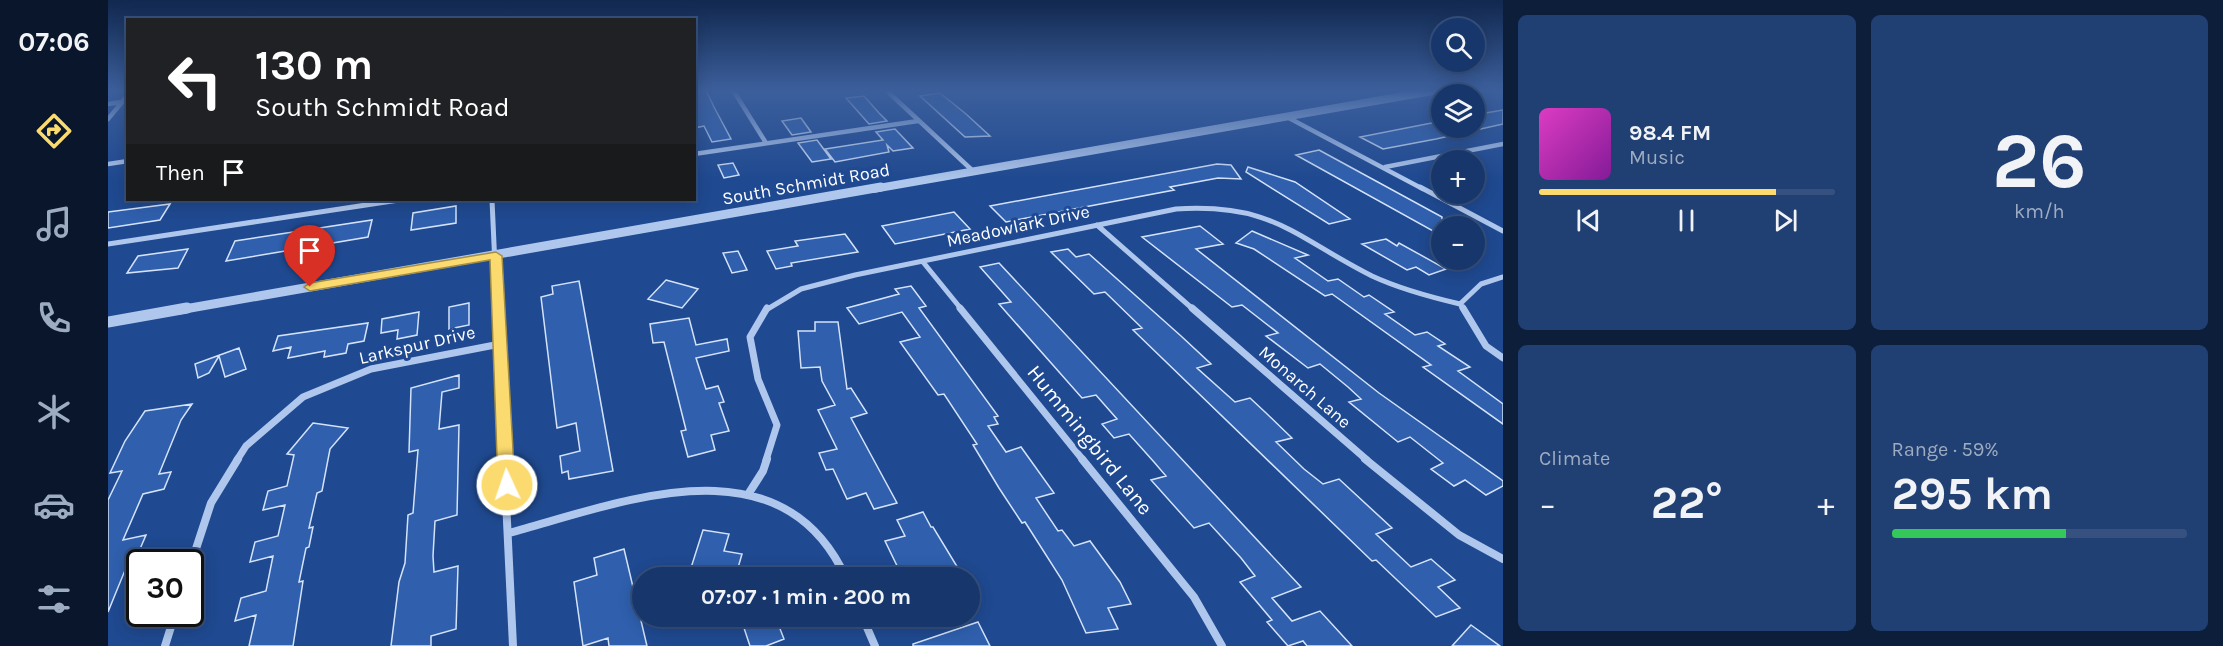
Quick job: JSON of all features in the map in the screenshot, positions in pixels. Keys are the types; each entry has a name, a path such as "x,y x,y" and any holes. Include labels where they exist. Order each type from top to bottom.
{"street":[{"path":"752,120 766,143"},
{"name":"South Schmidt Road","path":"108,322 1269,120"},
{"path":"1293,120 1503,231"},
{"path":"696,154 918,121 973,171"},
{"path":"1385,167 1503,144"},
{"path":"108,164 126,161"},
{"path":"108,244 392,201"},
{"path":"492,201 513,646"},
{"name":"Meadowlark Drive","path":"749,493 763,471 777,425 758,379 750,337 766,309 801,289 923,261 1176,209 1229,208 1259,214 1314,239 1362,270 1394,285 1432,299 1460,304"},
{"name":"Monarch Lane","path":"1097,225 1393,483 1459,535 1503,559"},
{"name":"Hummingbird Lane","path":"923,261 1194,597 1222,646"},
{"path":"1503,277 1481,284 1460,304 1486,346 1503,358"},
{"name":"Larkspur Drive","path":"196,549 211,503 246,446 303,397 371,369 500,344"},
{"path":"509,533 663,492 692,488 749,493 776,504 821,538 839,567"},
{"path":"165,646 172,627"},
{"path":"867,627 875,646"}],"building":[{"path":"696,120 721,120 731,139 712,142 704,126 696,128"},
{"path":"803,120 811,132 792,135 782,121"},
{"path":"866,120 887,121 869,124"},
{"path":"947,120 973,120 990,136 965,137"},
{"path":"1485,120 1503,120 1503,124 1485,128"},
{"path":"1431,123 1431,138 1440,138 1383,149 1360,137"},
{"path":"895,129 913,148 893,151 887,145 889,152 835,162 825,149 883,140 876,132"},
{"path":"817,140 831,159 812,162 798,143"},
{"path":"1319,150 1440,216 1431,216 1431,230 1296,155"},
{"path":"733,163 739,175 724,178 718,165"},
{"path":"1217,164 1231,165 1241,179 1218,178 1170,187 1174,190 1006,222 990,206"},
{"path":"1248,167 1295,182 1350,219 1329,224 1246,172"},
{"path":"170,204 160,220 108,228 108,212"},
{"path":"456,206 456,223 411,230 413,213"},
{"path":"954,212 970,229 895,244 882,226"},
{"path":"372,220 368,237 226,261 235,241"},
{"path":"1200,226 1223,244 1196,249 1379,393 1503,481 1503,486 1486,495 1465,480 1454,486 1431,469 1443,463 1410,437 1398,442 1349,402 1361,399 1320,364 1308,368 1266,336 1278,333 1242,305 1232,307 1142,237"},
{"path":"1252,231 1308,255 1295,258 1328,281 1338,279 1364,297 1369,295 1394,312 1385,314 1415,335 1427,332 1445,344 1438,346 1470,367 1458,371 1503,404 1503,424 1423,367 1431,365 1332,294 1325,296 1254,249 1236,243"},
{"path":"845,234 858,252 791,263 792,266 776,269 767,251 798,246 795,241"},
{"path":"1386,239 1397,246 1399,243 1431,261 1431,270 1443,270 1429,275 1416,267 1407,270 1362,244"},
{"path":"188,249 178,268 127,273 138,256"},
{"path":"1068,249 1076,257 1089,254 1181,336 1211,364 1197,368 1235,402 1250,398 1292,438 1276,442 1304,469 1323,484 1339,479 1392,528 1376,534 1411,567 1431,559 1455,580 1438,587 1460,608 1436,617 1376,560 1372,561 1133,330 1142,328 1105,292 1094,294 1051,252"},
{"path":"738,251 747,270 732,273 723,253"},
{"path":"999,263 1301,587 1272,598 1292,621 1320,611 1352,646 1307,646 1303,641 1288,646 1267,622 1272,620 1240,582 1255,576 1241,558 1209,523 1194,528 1151,480 1166,476 1154,462 1129,434 1114,438 1102,424 1117,419 1096,395 1082,398 999,304 1011,302 980,267"},
{"path":"666,280 698,289 682,308 648,299"},
{"path":"579,281 613,471 569,479 568,471 562,473 560,456 580,451 576,423 557,428 541,297 553,294 552,286"},
{"path":"911,286 926,306 919,308 998,416 994,417 998,424 988,426 1006,452 1021,447 1054,493 1036,498 1058,531 1062,530 1074,546 1090,541 1120,582 1131,604 1108,608 1118,629 1086,633 1062,580 1025,522 1022,523 999,488 973,445 977,444 944,394 938,395 900,342 920,337 902,312 859,324 847,308 899,294 895,289"},
{"path":"469,303 469,325 449,329 449,307"},
{"path":"419,312 417,335 397,339 398,330 381,333 382,319"},
{"path":"689,318 696,345 727,339 729,351 696,358 706,389 718,386 724,402 719,403 729,431 711,435 715,450 688,457 681,431 686,430 664,342 653,343 650,324"},
{"path":"815,322 838,322 847,389 851,388 867,413 851,418 897,503 874,509 866,493 847,499 833,469 826,470 819,453 837,449 818,410 835,405 822,381 820,367 801,368 798,331 815,331"},
{"path":"368,323 364,341 348,344 346,353 324,357 325,351 288,358 291,347 273,351 278,336"},
{"path":"239,348 246,369 225,377 219,356 209,373 198,378 195,364"},
{"path":"459,375 459,388 442,392 439,429 459,425 457,515 435,521 433,556 434,572 458,566 456,629 431,636 431,646 391,646 399,582 405,563 408,515 413,513 418,450 409,452 411,388"},
{"path":"192,404 181,420 159,474 171,472 164,489 143,494 123,540 146,535 140,549 126,549 126,568 108,612 108,500 122,471 110,473 125,441 145,411"},
{"path":"313,423 348,428 330,449 322,491 317,493 309,528 313,527 309,547 306,548 299,582 303,581 293,646 249,646 256,615 235,621 241,598 266,591 273,556 250,562 255,542 278,536 285,505 263,510 268,491 287,486 294,455 287,454"},
{"path":"923,512 957,567 898,567 885,541 905,536 897,520"},
{"path":"703,530 729,534 724,551 742,554 738,567 691,567"},
{"path":"624,549 632,583 632,627 642,627 647,646 609,646 608,638 583,646 574,582 597,575 594,558"},
{"path":"1471,625 1500,646 1452,646"},
{"path":"980,626 990,646 913,646 913,644 963,627"},
{"path":"744,627 779,627 784,639 766,646 750,646"}],"route":[{"path":"310,287 496,256 507,485"}]}
